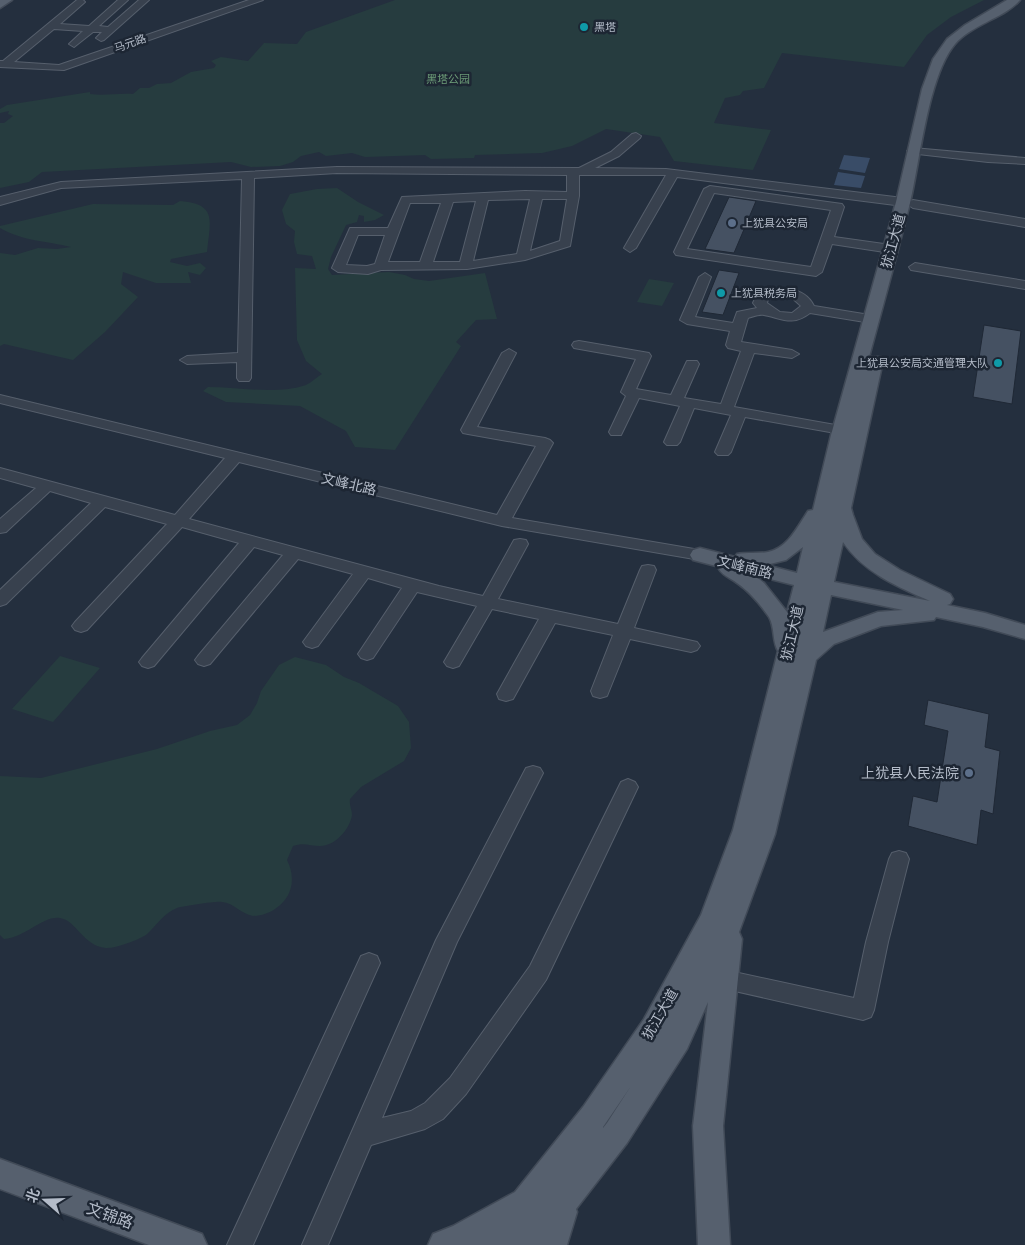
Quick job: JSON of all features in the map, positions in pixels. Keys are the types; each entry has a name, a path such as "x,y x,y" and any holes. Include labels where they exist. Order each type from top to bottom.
{"main road":[{"name":"犹江大道","path":"493,1245 594,1117 654,1028 713,916 745,830 763,759 796,655 832,503 908,203 928,89 938,59 951,41 969,27 1015,0"},
{"name":"犹江大道","path":"918,151 950,60 977,31 1025,2"},
{"name":"犹江大道","path":"832,503 841,430 891,248 908,203"},
{"path":"705,556 763,560 780,556 795,545 832,503 852,542 867,557 947,606"},
{"path":"705,556 742,576 757,588 780,618 796,655 826,639 878,619 947,606"},
{"name":"文峰南路","path":"705,556 947,606 1025,618"},
{"name":"文峰南路","path":"947,606 1025,632"},
{"name":"犹江大道","path":"529,1245 617,1133 677,1040 730,921 763,834 796,655"},
{"path":"714,1245 708,1126 730,921"},
{"name":"文锦路","path":"0,1174 188,1244"},
{"path":"551,1245 566,1198"},
{"path":"444,1245 461,1239 528,1201"}],"street":[{"path":"74,44 123,0"},
{"path":"101,38 144,0"},
{"name":"马元路","path":"3,64 60,68 258,0"},
{"path":"3,64 80,2"},
{"path":"52,26 110,30"},
{"path":"577,171 615,154 636,136"},
{"path":"918,151 1025,161"},
{"path":"0,201 61,186 337,170 673,173 908,203 1025,223"},
{"path":"392,232 354,231 338,268 368,270 380,266 466,265 502,260 553,248 566,243 577,171"},
{"path":"630,248 673,173"},
{"path":"244,378 248,176"},
{"path":"710,190 838,207 827,240 816,272 680,252 710,190"},
{"path":"380,266 406,200 537,195 573,196"},
{"path":"523,255 537,195"},
{"path":"466,265 483,197"},
{"path":"425,266 448,199"},
{"path":"827,240 891,248"},
{"path":"914,267 1025,285"},
{"path":"705,277 687,320 738,328"},
{"path":"777,292 787,292 800,296 808,303 807,309 802,314 786,317 773,315 764,310 760,303 762,297 777,292"},
{"path":"807,309 871,319"},
{"path":"764,310 742,315 733,345 792,354"},
{"path":"579,345 644,356 628,392 841,430"},
{"path":"724,452 749,348"},
{"path":"502,521 545,444 468,430 509,353"},
{"path":"187,360 244,357"},
{"path":"672,442 692,364"},
{"path":"616,432 634,393"},
{"name":"文峰北路","path":"0,399 502,521 705,556"},
{"path":"82,626 235,457"},
{"path":"0,473 413,585 691,646"},
{"path":"0,528 47,486"},
{"path":"0,600 102,501"},
{"path":"148,662 250,541"},
{"path":"453,662 520,544"},
{"path":"204,660 294,553"},
{"path":"600,691 648,570"},
{"path":"312,642 364,572"},
{"path":"367,654 413,585"},
{"path":"506,694 550,616"},
{"path":"315,1245 447,940 533,772"},
{"path":"363,1134 416,1121 434,1111 458,1086 538,973 628,787"},
{"path":"725,980 863,1010 877,942 899,859"},
{"path":"240,1245 369,964"}],"green space":[{"name":"黑塔公园","path":"395,0 984,0 951,17 927,35 904,67 782,53 764,88 743,91 740,95 725,98 714,123 771,130 753,170 674,161 660,137 606,129 572,146 542,153 475,155 474,158 431,159 425,155 365,157 352,153 326,156 319,152 301,156 293,162 280,166 251,167 231,162 42,172 29,182 0,188 0,123 4,123 13,116 8,114 9,111 0,113 0,109 7,105 90,92 90,94 95,95 133,94 140,88 171,83 191,72 214,68 216,65 211,61 221,57 248,61 264,43 297,44 306,32"},
{"path":"337,188 358,202 384,215 375,220 364,222 364,216 359,215 357,222 346,225 331,257 328,269 332,275 389,272 429,281 485,273 497,319 476,320 456,342 461,346 395,450 355,447 346,431 300,406 226,402 203,391 208,387 283,390 306,385 322,374 306,361 297,340 295,268 316,269 312,256 297,254 294,242 295,231 286,224 282,210 290,194 317,189"},
{"path":"180,201 201,206 206,210 210,223 207,252 171,259 170,262 187,266 200,263 206,268 200,275 188,272 191,283 156,283 123,272 121,284 138,297 105,332 73,360 4,344 0,346 0,253 15,255 38,248 57,249 71,247 17,236 0,228 0,226 93,204 173,205"},
{"path":"649,279 674,283 662,306 637,302"},
{"path":"60,656 100,668 53,722 12,709"},
{"path":"295,657 326,665 344,677 359,683 398,706 409,722 411,748 404,761 361,787 350,799 351,820 341,836 326,845 300,844 293,846 287,860 292,880 291,887 286,899 281,904 268,913 253,916 222,902 177,908 164,916 146,935 111,948 91,943 71,923 60,918 47,920 12,938 4,939 0,935 0,776 41,778 157,749 210,731 237,725 250,715 261,691 279,665"}],"water":[{"path":"844,155 870,158 865,173 839,169"},
{"path":"838,172 865,176 861,188 834,185"}],"building":[{"name":"上犹县公安局","path":"729,197 756,201 734,253 705,249"},
{"name":"上犹县税务局","path":"719,270 739,273 723,315 702,312"},
{"name":"上犹县公安局交通管理大队","path":"984,325 1021,331 1012,404 973,397"},
{"name":"上犹县人民法院","path":"928,700 989,714 985,747 1000,751 993,814 981,810 977,845 908,826 913,796 937,802 948,731 924,725"}],"place":[{"name":"黑塔","path":"584,27"},
{"name":"上犹县公安局","path":"732,223"},
{"name":"上犹县税务局","path":"721,293"},
{"name":"上犹县公安局交通管理大队","path":"998,363"},
{"name":"上犹县人民法院","path":"969,773"}]}
